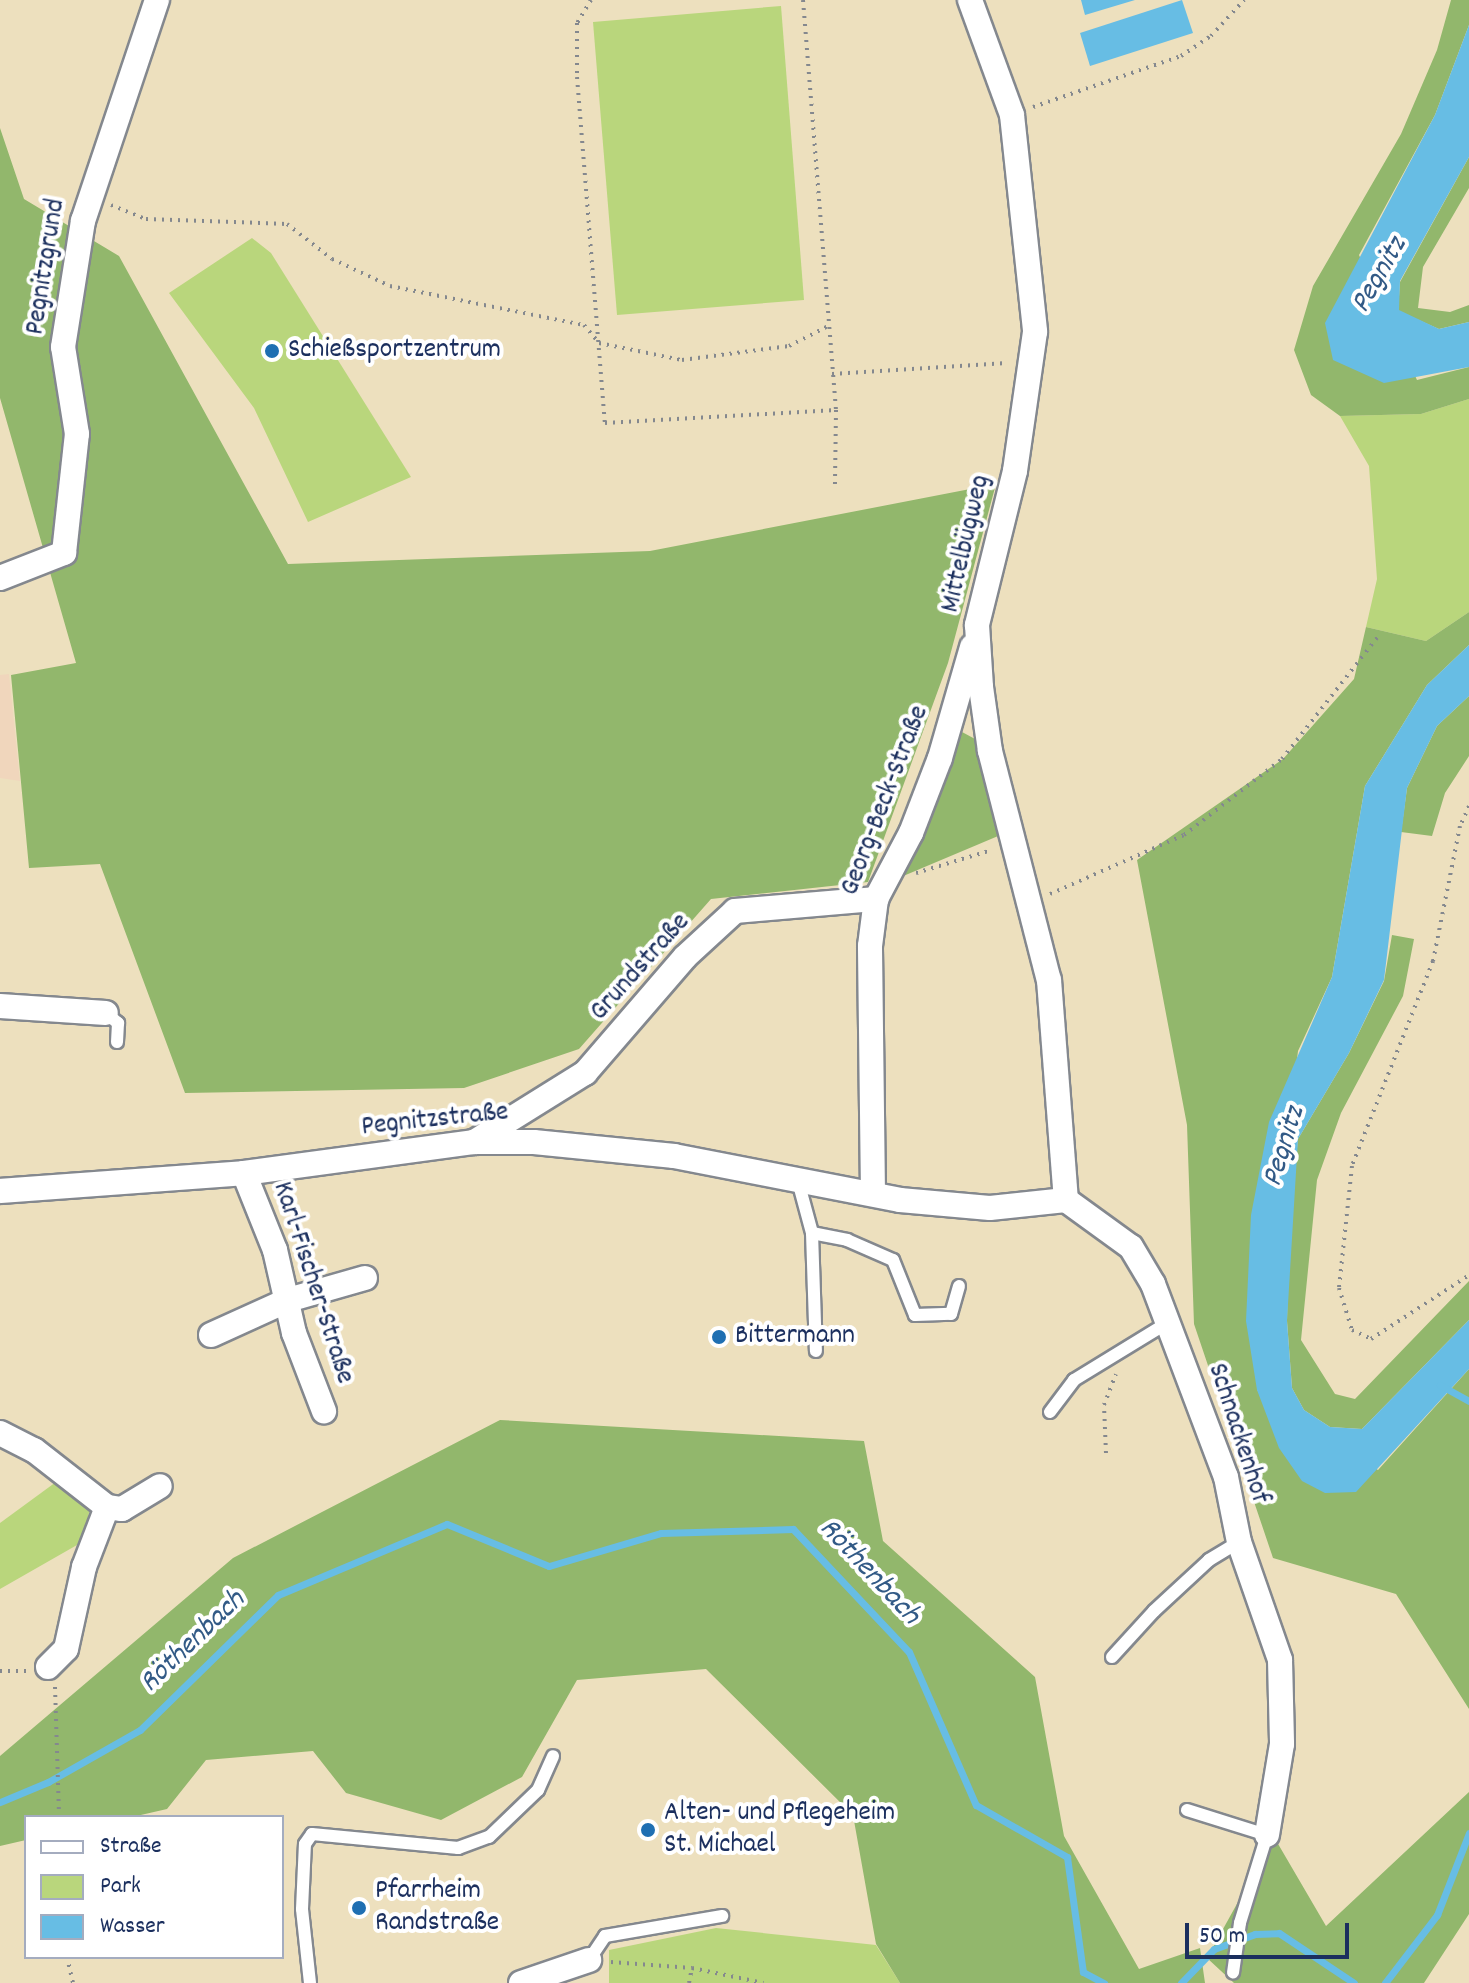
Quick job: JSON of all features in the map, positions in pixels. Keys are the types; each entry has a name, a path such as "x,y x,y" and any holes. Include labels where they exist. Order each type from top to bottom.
{"street":[{"name":"Pegnitzgrund","path":"0,578 64,553 77,434 63,347 88,196 157,0"},
{"name":"Mittelbügweg","path":"970,0 1012,115 1025,210 1033,361 1015,471 977,625 990,751 1013,844 1032,902 1049,980 1066,1200"},
{"name":"Georg-Beck-Straße","path":"873,1194 870,946 880,891 911,833 940,758 977,625"},
{"name":"Grundstraße","path":"473,1142 585,1073 685,957 735,911 880,891"},
{"path":"0,1006 106,1013"},
{"name":"Pegnitzstraße","path":"0,1191 244,1173 473,1142 616,1149 873,1194"},
{"name":"Karl-Fischer-Straße","path":"244,1173 275,1250 294,1333 324,1411"},
{"path":"873,1194 990,1208 1066,1200"},
{"name":"Schnackenhof","path":"1066,1200 1131,1247 1167,1323 1226,1477 1239,1542 1280,1660 1282,1744 1267,1835"},
{"path":"211,1335 288,1300 365,1278"},
{"path":"0,1433 34,1450 107,1507 122,1509 160,1486"},
{"path":"52,1678 66,1649 80,1581 107,1507"},
{"path":"521,1983 589,1960"}],"lane":[{"path":"106,1013 118,1023 117,1042"},
{"path":"798,1181 812,1233 816,1351"},
{"path":"812,1233 847,1240 893,1260 915,1315 951,1314 959,1286"},
{"path":"1050,1412 1074,1380 1167,1323"},
{"path":"1112,1657 1187,1580 1239,1542"},
{"path":"310,1983 302,1909 305,1844 312,1834 458,1848 489,1837 538,1790 553,1756"},
{"path":"1187,1810 1267,1835 1240,1923 1233,1973"},
{"path":"589,1960 605,1936 722,1916"}],"path":[{"path":"591,0 577,23 577,77 605,423 836,410"},
{"path":"803,0 836,410 835,486"},
{"path":"1012,115 1181,56 1211,36 1244,0"},
{"path":"88,196 146,219 287,224 332,259 390,286 584,325 599,343 682,360 789,346 828,326"},
{"path":"831,374 1033,361"},
{"path":"1032,902 1196,826 1282,759 1380,634"},
{"path":"1469,806 1433,961 1352,1166 1339,1288 1352,1330 1371,1339 1469,1275"},
{"path":"880,891 1013,844"},
{"path":"1106,1453 1104,1405 1117,1372 1129,1366"},
{"path":"52,1678 59,1815"},
{"path":"67,1959 73,1983"},
{"path":"589,1960 692,1968 763,1983"},
{"path":"689,1983 692,1968"}],"shaded area":[{"path":"9,674 20,781 0,778 0,675"}],"green space":[{"path":"1451,0 1469,0 1469,25 1435,115 1359,255 1417,380 1469,367 1469,399 1421,414 1340,416 1311,395 1294,350 1313,286 1401,134 1437,50"},
{"path":"781,6 804,300 617,315 593,22"},
{"path":"0,128 24,199 119,256 288,564 650,551 996,484 948,663 868,882 711,899 579,1049 464,1088 185,1093 100,864 29,868 11,675 76,663 0,398"},
{"path":"1469,157 1469,188 1423,267 1418,308 1450,312 1469,305 1469,322 1439,329 1398,311 1400,282"},
{"name":"Schießsportzentrum","path":"252,238 271,253 411,477 308,522 254,408 169,293"},
{"path":"1469,399 1469,612 1426,641 1366,627 1377,579 1369,466 1340,416 1421,414"},
{"path":"1469,612 1469,645 1427,685 1365,786 1332,977 1298,1051 1257,1390 1378,1470 1469,1369 1469,1709 1396,1594 1273,1558 1194,1324 1187,1125 1137,860 1283,759 1354,679 1366,627 1426,641"},
{"path":"1469,696 1469,756 1445,793 1432,836 1401,832 1407,788 1437,726"},
{"path":"962,732 990,747 1010,831 889,882"},
{"path":"1392,935 1414,939 1403,996 1341,1113 1317,1180 1301,1340 1335,1394 1355,1399 1469,1281 1469,1320 1362,1429 1330,1427 1304,1410 1292,1388 1287,1321 1289,1222 1298,1139 1349,1053 1384,981"},
{"path":"500,1420 864,1441 883,1541 1035,1677 1064,1836 1139,1969 1200,1948 1205,1983 900,1983 876,1944 853,1815 706,1669 577,1680 522,1777 441,1820 346,1793 313,1751 206,1760 167,1809 141,1815 24,1815 24,1840 0,1846 0,1756 233,1558"},
{"path":"56,1482 90,1507 84,1541 0,1589 0,1523"},
{"path":"1469,1792 1469,1914 1424,1983 1234,1983 1207,1958 1274,1837 1326,1926"},
{"path":"716,1928 876,1945 900,1983 609,1983 609,1950"}],"water":[{"path":"1081,0 1135,0 1085,15"},
{"path":"1182,0 1193,33 1090,66 1080,33"},
{"name":"Pegnitz","path":"1469,25 1469,157 1400,281 1399,310 1439,329 1469,322 1469,367 1384,383 1333,360 1325,323 1435,115"},
{"name":"Pegnitz","path":"1469,645 1469,696 1437,726 1407,788 1384,980 1349,1053 1298,1139 1287,1321 1292,1388 1304,1410 1330,1427 1362,1429 1469,1320 1469,1369 1356,1492 1325,1493 1302,1481 1279,1448 1257,1390 1246,1321 1251,1215 1269,1122 1332,977 1365,786 1427,685"}],"waterway":[{"name":"Röthenbach","path":"1440,1385 1469,1401"},
{"name":"Röthenbach","path":"0,1802 48,1782 140,1730 278,1595 447,1524 549,1566 661,1533 793,1529 909,1652 976,1805 1067,1857 1083,1972 1104,1983"},
{"name":"Röthenbach","path":"1385,1983 1437,1915 1469,1833"},
{"name":"Röthenbach","path":"1181,1983 1214,1949 1255,1934 1279,1933 1354,1983"}],"place":[{"name":"Schießsportzentrum","path":"272,351"},
{"name":"Bittermann","path":"719,1337"},
{"name":"Alten- und Pflegeheim St. Michael","path":"648,1830"},
{"name":"Pfarrheim Randstraße","path":"359,1908"}]}
